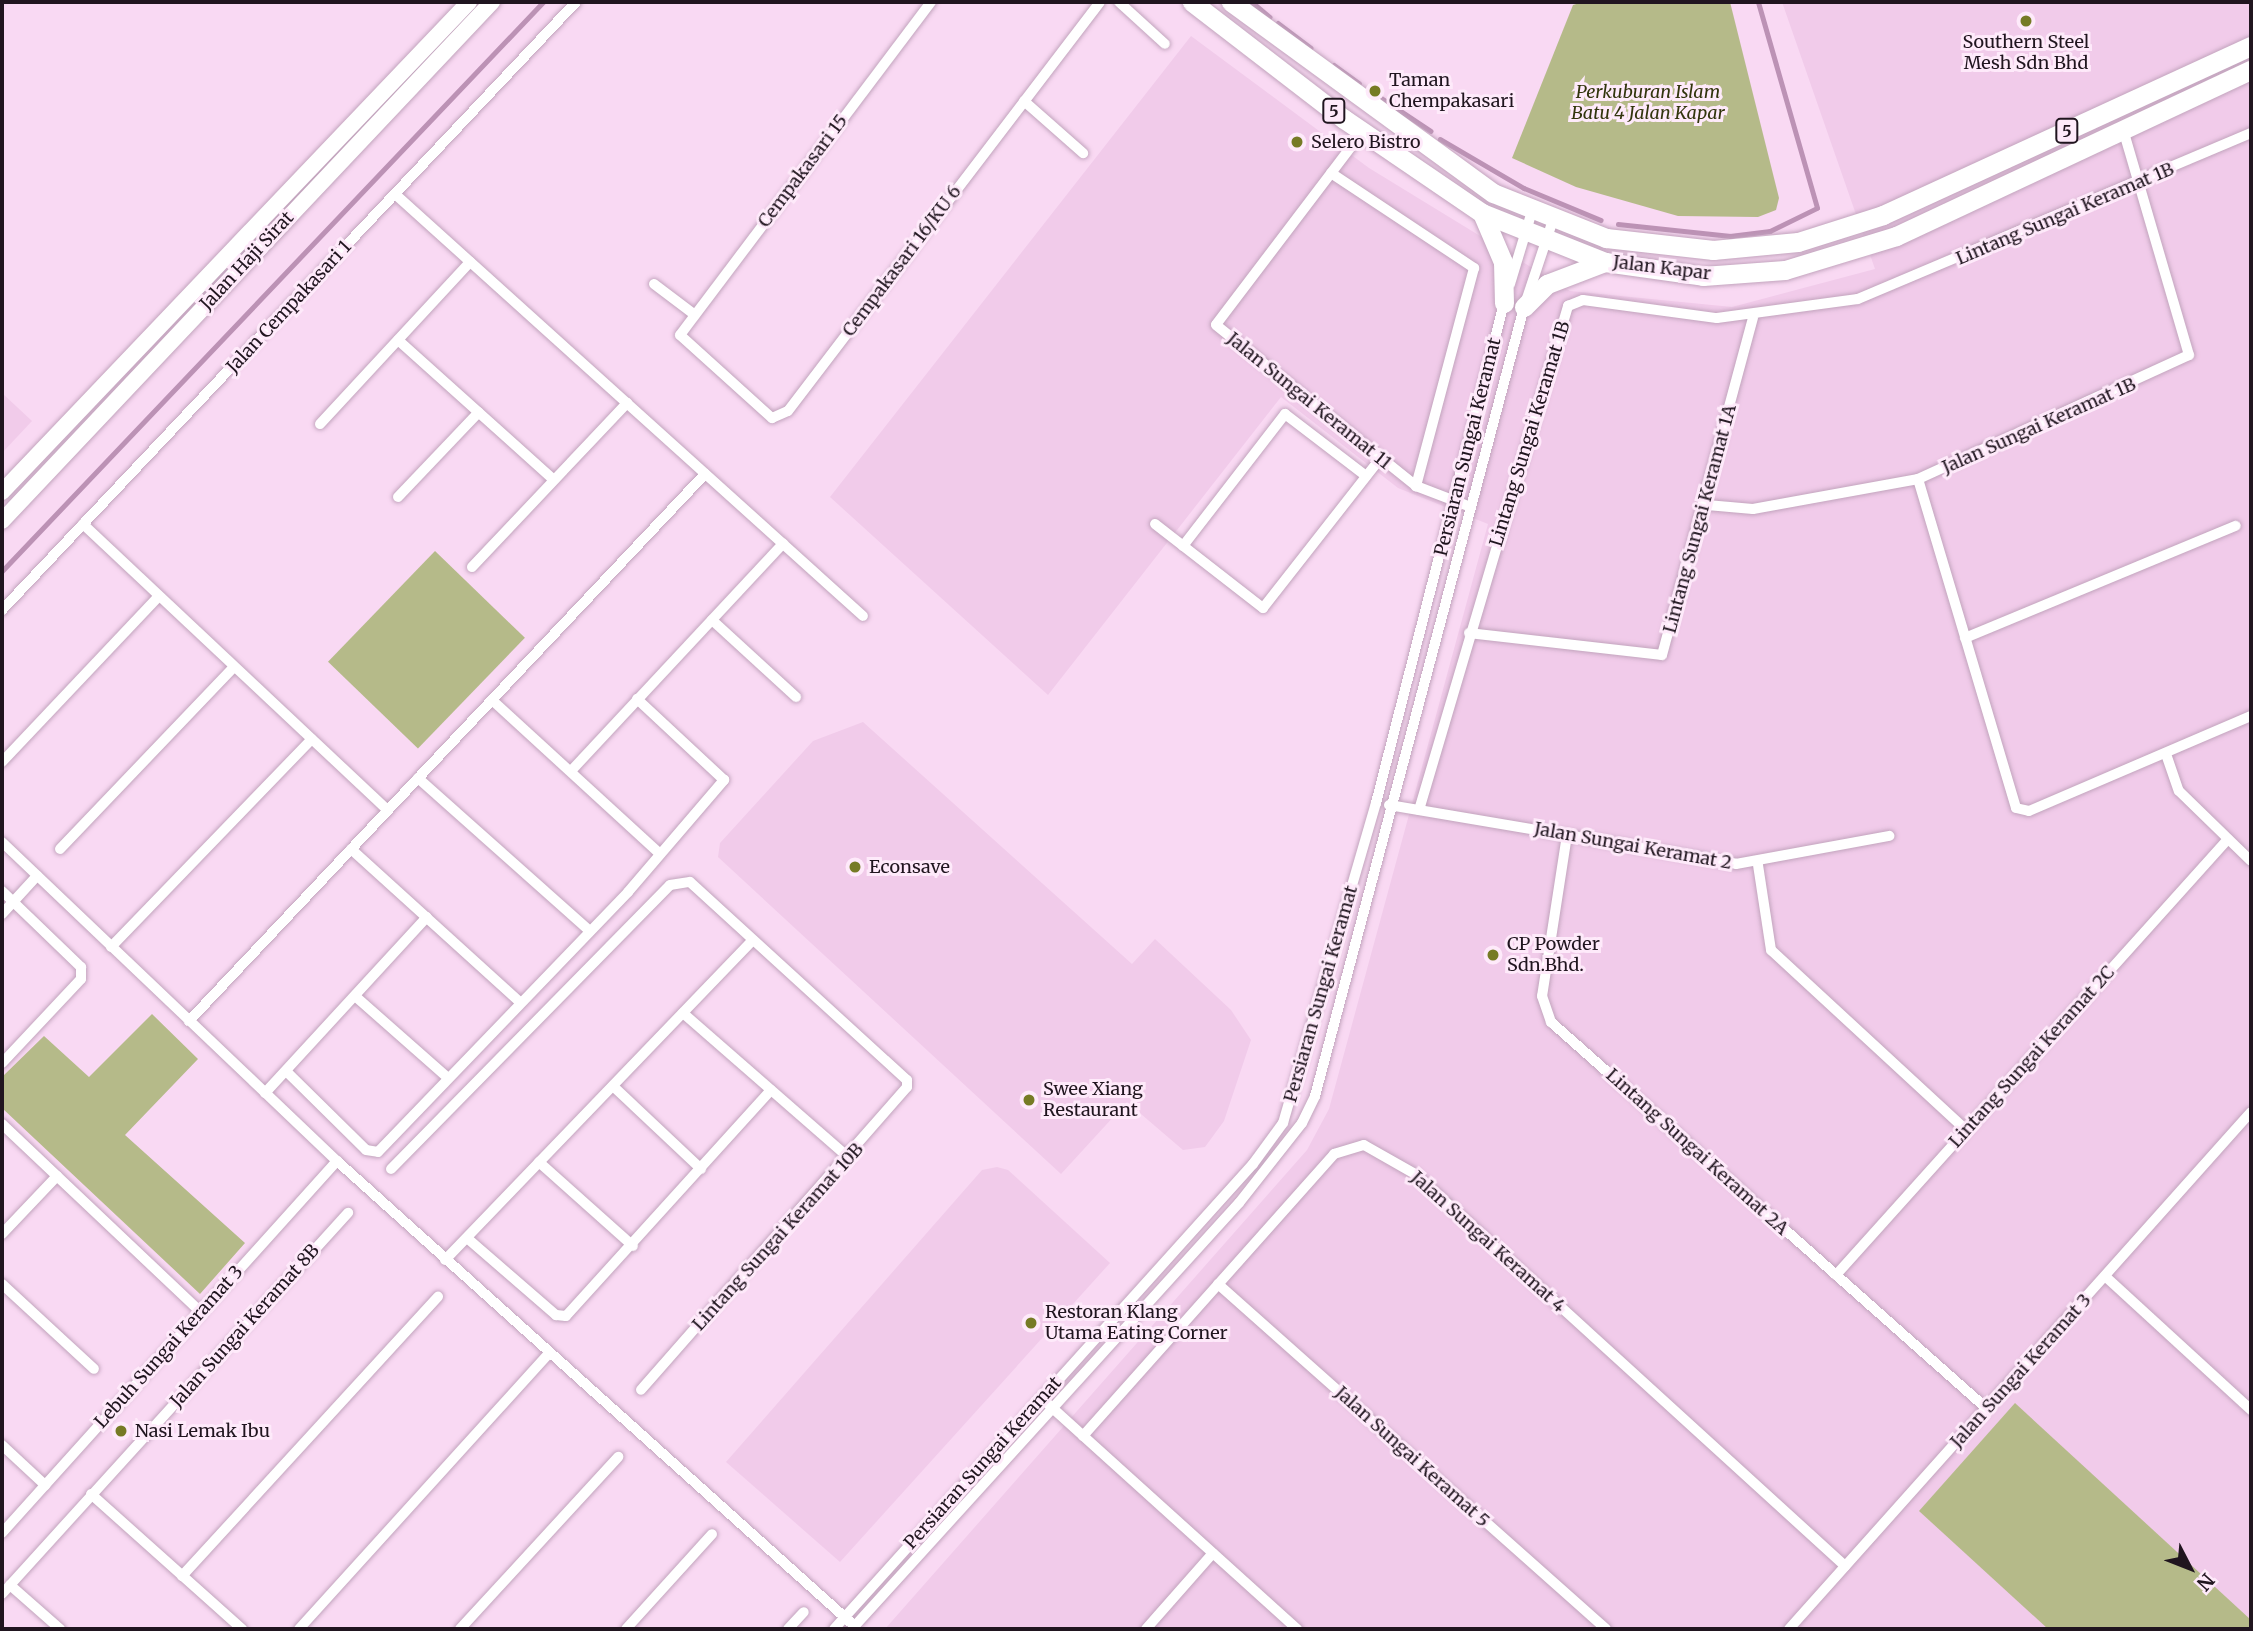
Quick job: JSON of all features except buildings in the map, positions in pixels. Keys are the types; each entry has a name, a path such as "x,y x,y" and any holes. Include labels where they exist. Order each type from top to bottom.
{"highway":[{"name":"Jalan Kapar","path":"1192,2 1363,131 1482,213 1545,241 1605,262 1703,276 1827,261 1896,236 2251,70"},
{"name":"Jalan Kapar","path":"1231,2 1448,162 1532,211 1553,220 1646,246 1713,250 1798,242 1884,215 2251,46"},
{"path":"1482,213 1503,262 1504,303"},
{"path":"1524,307 1547,284 1605,262"}],"main road":[{"name":"Jalan Haji Sirat","path":"2,492 470,2"},
{"name":"Jalan Haji Sirat","path":"2,521 492,2"}],"street":[{"name":"Jalan Cempakasari 1","path":"2,611 576,2"},
{"name":"Cempakasari 15","path":"681,342 695,315 931,2"},
{"name":"Cempakasari 16/KU 6","path":"681,342 764,415 783,416 1100,2"},
{"path":"1119,2 1165,44"},
{"path":"1024,101 1083,153"},
{"path":"2123,130 2140,182"},
{"name":"Jalan Sungai Keramat 11","path":"1363,131 1216,325 1416,486 1454,503 1471,507"},
{"name":"Lintang Sungai Keramat 1B","path":"1419,810 1469,632 1569,306 1583,300 1753,317 1881,291 2251,133"},
{"path":"1331,173 1474,268 1416,486"},
{"name":"Jalan Sungai Keramat 1B","path":"1707,505 1753,509 1919,479 2189,355 2140,182"},
{"path":"395,194 863,616"},
{"name":"Persiaran Sungai Keramat","path":"834,1629 1253,1164 1283,1123 1376,803 1504,303 1532,211"},
{"name":"Persiaran Sungai Keramat","path":"853,1628 1239,1203 1302,1123 1393,806 1524,307 1553,220"},
{"path":"320,424 470,262"},
{"path":"654,284 695,315"},
{"name":"Lintang Sungai Keramat 1A","path":"1469,632 1662,656 1707,505 1753,317"},
{"path":"398,340 553,479"},
{"path":"472,568 627,403"},
{"path":"398,497 479,412"},
{"path":"1183,546 1285,414 1366,476"},
{"path":"1155,524 1263,608 1380,459"},
{"path":"189,1021 705,474"},
{"path":"1919,479 1965,638 2021,812 2166,754 2251,716"},
{"path":"83,524 388,810"},
{"path":"1965,638 2236,526"},
{"path":"571,771 783,544"},
{"path":"2,762 159,596"},
{"path":"712,621 796,697"},
{"path":"60,849 234,667"},
{"path":"286,1071 374,1154 590,932 724,780 637,699"},
{"path":"492,700 659,853"},
{"path":"111,947 312,738"},
{"path":"2166,754 2179,791 2251,860"},
{"path":"418,778 590,932"},
{"name":"Jalan Sungai Keramat 2","path":"1376,803 1758,865 1889,836"},
{"name":"Lintang Sungai Keramat 2A","path":"1567,835 1542,996 1550,1022 1986,1408"},
{"name":"Lintang Sungai Keramat 2C","path":"1836,1275 2228,839"},
{"path":"2,842 337,1161 853,1628"},
{"path":"351,849 520,1002"},
{"path":"1758,865 1771,950 1966,1130"},
{"path":"2,914 37,876"},
{"path":"391,1169 670,885 690,882 753,940 445,1260"},
{"path":"2,891 81,967 81,979 2,1063"},
{"path":"265,1093 427,917"},
{"name":"Lintang Sungai Keramat 10B","path":"641,1390 903,1097 907,1080 753,940"},
{"path":"355,996 447,1078"},
{"path":"683,1013 849,1157"},
{"path":"614,1086 701,1169"},
{"path":"467,1238 556,1315 566,1316 633,1246 771,1090"},
{"name":"Jalan Sungai Keramat 3","path":"1789,1629 2251,1112"},
{"path":"2,1124 201,1312"},
{"name":"Jalan Sungai Keramat 4","path":"1083,1436 1335,1154 1364,1145 1415,1174 1845,1566"},
{"name":"Lebuh Sungai Keramat 3","path":"2,1533 337,1161"},
{"path":"540,1162 633,1246"},
{"path":"2,1234 57,1176"},
{"name":"Jalan Sungai Keramat 8B","path":"2,1594 348,1213"},
{"path":"2106,1277 2251,1410"},
{"path":"2,1284 94,1368"},
{"name":"Jalan Sungai Keramat 5","path":"1218,1284 1606,1629"},
{"path":"182,1576 438,1297"},
{"path":"299,1629 548,1353"},
{"path":"1040,1398 1297,1629"},
{"path":"2,1445 46,1485"},
{"path":"460,1629 618,1457"},
{"path":"91,1494 242,1629"},
{"path":"626,1629 712,1534"},
{"path":"1146,1629 1213,1553"},
{"path":"10,1585 60,1629"},
{"path":"789,1629 804,1612"}],"shaded area":[{"path":"1782,2 2251,2 2251,1629 885,1629 1307,1150 1329,1109 1488,524 1398,488 1281,397 1048,695 830,497 1191,36 1369,168 1570,291 1732,307 1875,269"},
{"path":"2,393 32,421 2,453"},
{"path":"863,722 1132,964 1155,939 1231,1010 1251,1040 1224,1121 1205,1147 1183,1150 1127,1102 1061,1174 718,857 720,843 813,741"},
{"path":"997,1167 1008,1170 1110,1263 840,1562 726,1462 982,1170"}],"green space":[{"name":"Perkuburan Islam Batu 4 Jalan Kapar","path":"1583,2 1730,2 1779,198 1776,210 1758,217 1678,216 1576,187 1512,158 1573,5"},
{"path":"435,551 525,638 418,749 328,662"},
{"path":"152,1014 198,1059 125,1135 245,1243 200,1294 2,1108 2,1077 44,1036 89,1077"},
{"path":"2015,1403 2251,1620 2251,1629 2048,1629 1919,1511"}],"waterway":[{"path":"2,571 543,2"},
{"path":"1252,2 1270,17"},
{"path":"1618,224 1730,236 1770,231 1817,208 1758,2"},
{"path":"1278,23 1311,48"},
{"path":"1334,65 1359,83"},
{"path":"1369,90 1431,131"},
{"path":"1440,139 1524,188 1601,220"}],"place":[{"name":"Southern Steel Mesh Sdn Bhd","path":"2026,21"},
{"name":"Taman Chempakasari","path":"1375,91"},
{"name":"Selero Bistro","path":"1297,142"},
{"name":"Econsave","path":"855,867"},
{"name":"CP Powder Sdn.Bhd.","path":"1493,955"},
{"name":"Swee Xiang Restaurant","path":"1029,1100"},
{"name":"Restoran Klang Utama Eating Corner","path":"1031,1323"},
{"name":"Nasi Lemak Ibu","path":"121,1431"}]}
